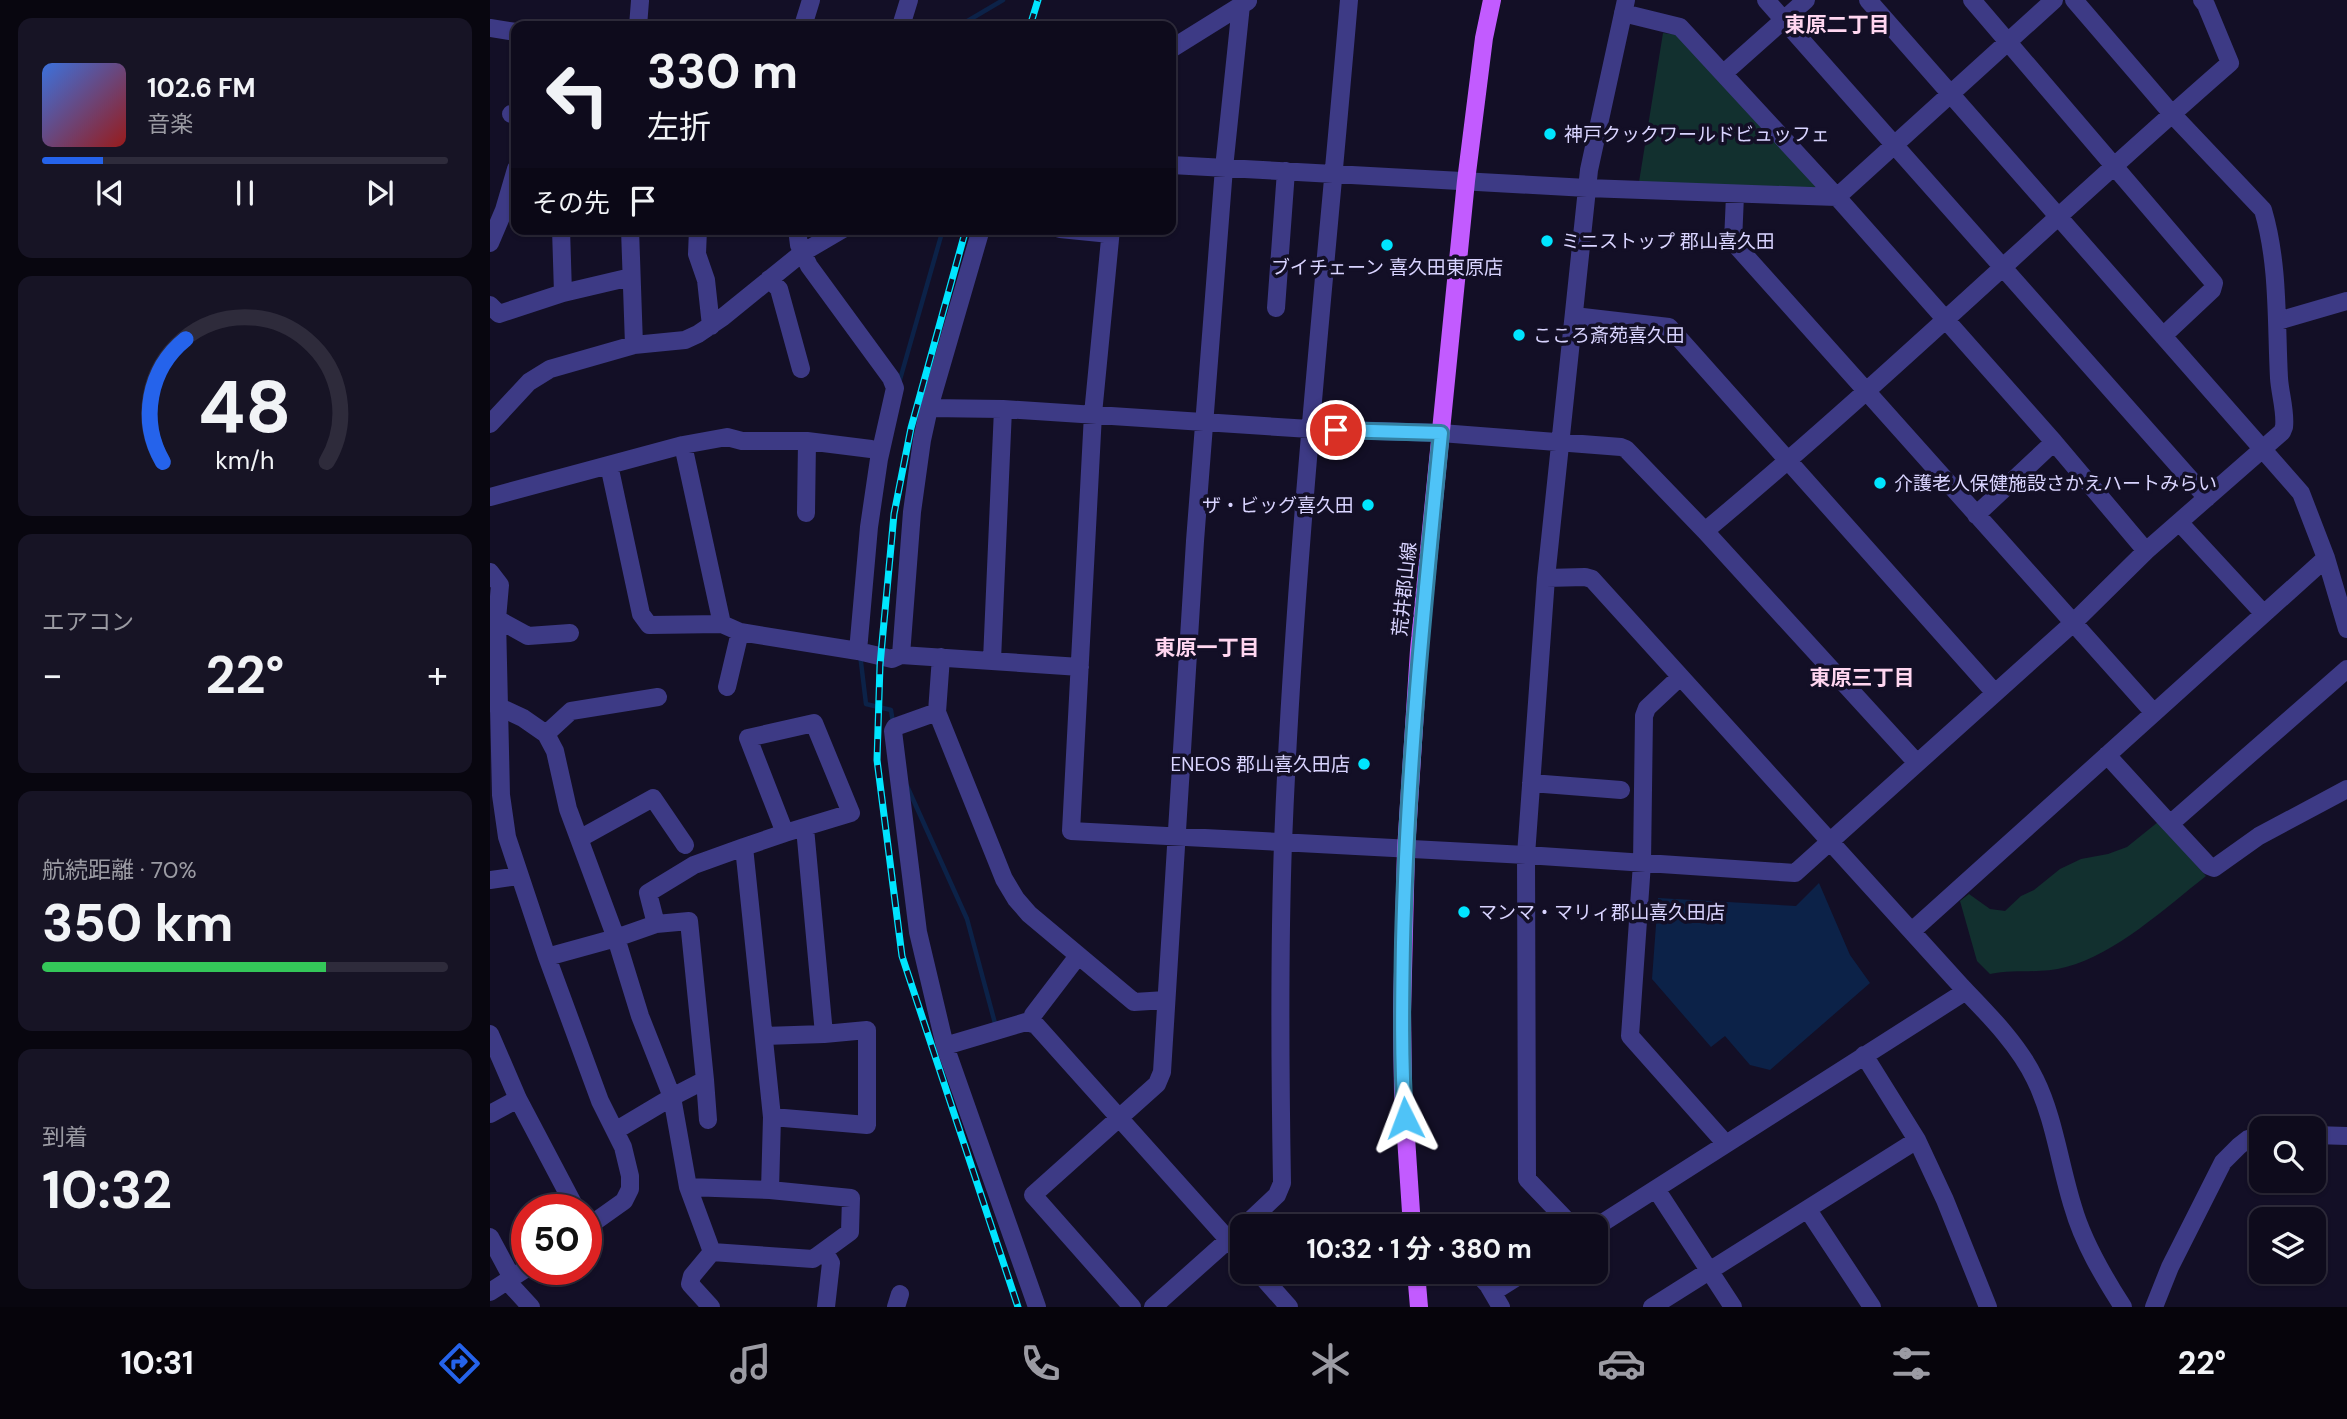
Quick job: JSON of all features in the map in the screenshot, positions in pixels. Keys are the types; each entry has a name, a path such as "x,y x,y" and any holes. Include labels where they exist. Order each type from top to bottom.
{"main road":[{"name":"荒井郡山線","path":"1416,1214 1403,1079 1406,850 1419,650 1466,181 1486,23 1492,0"},
{"path":"1417,1284 1419,1307"}],"street":[{"path":"805,21 811,0"},
{"path":"902,21 908,0"},
{"path":"1256,1214 1277,1195 1282,1183 1280,1064 1283,843 1310,429 1349,0"},
{"path":"1766,0 2207,498"},
{"path":"1724,74 1806,0"},
{"path":"1868,0 2301,493 2326,558 2347,629"},
{"path":"1972,0 2214,283 2213,290 2163,336"},
{"path":"1176,165 1587,188 1837,197 2054,0"},
{"path":"1110,235 1093,414 1071,831 1526,855 1796,873 2072,624 2146,551 2282,432 2284,422 2278,376 2278,321 2269,230 2263,210 2172,114 2074,0"},
{"path":"1705,531 1788,461 2058,215 2230,64 2202,0"},
{"path":"638,21 640,1"},
{"path":"1176,47 1246,3"},
{"path":"1132,1307 1033,1195 1161,1078 1195,541 1224,168 1246,3"},
{"path":"1561,1214 1527,1179 1526,855 1546,578 1589,170 1625,6 1681,27 1837,197 2054,442 2146,551"},
{"path":"490,28 511,31"},
{"path":"1276,308 1286,171"},
{"path":"490,243 511,186"},
{"path":"1735,195 1733,242 2154,713"},
{"path":"561,235 563,293"},
{"path":"630,235 634,345"},
{"path":"698,235 698,254 706,280 711,326"},
{"path":"798,235 808,266 895,388 879,459 871,513 858,651"},
{"path":"490,424 529,382 550,369 634,345 685,340 711,326 802,253 833,235"},
{"path":"901,655 912,512 929,408 979,235"},
{"path":"493,314 563,293 631,277"},
{"path":"769,279 779,289 801,369"},
{"path":"2278,321 2347,301"},
{"path":"1574,316 1669,327 1995,693"},
{"path":"929,408 1003,409 1310,429 1441,433 1626,449 1705,531 1917,763"},
{"path":"992,660 1003,409"},
{"path":"490,497 684,445 727,437 742,441 807,441 871,449"},
{"path":"806,513 807,441"},
{"path":"1976,515 2054,442"},
{"path":"684,445 722,624"},
{"path":"609,465 641,614 649,625 722,624 740,632 858,651 881,658 892,659 901,655 1080,667"},
{"path":"2179,522 2264,614"},
{"path":"1912,931 2326,558"},
{"path":"490,572 500,585 494,617 496,791 507,837 547,957 600,1101 629,1166 631,1189 618,1207 602,1218"},
{"path":"1546,578 1592,579 1966,991 2022,1057 2036,1080 2059,1152 2073,1209 2103,1273 2123,1307"},
{"path":"494,617 528,636 570,633"},
{"path":"727,687 740,632"},
{"path":"941,657 937,712 1011,891 1028,914 1134,1002 1166,1000"},
{"path":"2171,824 2347,669"},
{"path":"1680,677 1652,703 1644,716 1642,863 1630,1037 1726,1144"},
{"path":"545,734 571,711 658,697"},
{"path":"495,705 523,718 545,734 555,751 568,809 616,938 640,1016 672,1097 688,1187 712,1252"},
{"path":"937,712 895,727 893,731 916,921 945,1046 1037,1307"},
{"path":"656,924 648,893 694,865 744,846 851,813 814,723 748,738 785,833"},
{"path":"2107,755 2209,866 2214,868 2259,836 2347,789"},
{"path":"1531,783 1621,790"},
{"path":"579,839 653,798 685,845"},
{"path":"805,828 824,1034"},
{"path":"744,846 772,1117 770,1190"},
{"path":"490,880 519,876"},
{"path":"547,957 656,924 689,920 708,1120"},
{"path":"1031,1022 1033,1015 1078,956"},
{"path":"1608,1219 1966,991"},
{"path":"945,1046 1031,1022"},
{"path":"1031,1022 1118,1117 1230,1223"},
{"path":"764,1036 867,1030 867,1125 772,1117"},
{"path":"490,1034 517,1099 568,1194"},
{"path":"1864,1055 1917,1140 1945,1200 1988,1307"},
{"path":"615,1131 705,1080"},
{"path":"490,1114 517,1099"},
{"path":"2326,1135 2347,1136"},
{"path":"2154,1307 2170,1267 2224,1162 2249,1139"},
{"path":"1652,1307 1677,1300 1709,1271 1917,1140"},
{"path":"688,1187 770,1190 851,1198 850,1232 813,1259 712,1252"},
{"path":"1656,1189 1733,1307"},
{"path":"1808,1210 1872,1307"},
{"path":"490,1237 511,1270"},
{"path":"1153,1307 1230,1238"},
{"path":"824,1251 831,1263 826,1307"},
{"path":"711,1307 690,1284 692,1276 712,1252"},
{"path":"490,1292 511,1279"},
{"path":"1269,1284 1289,1307"},
{"path":"1485,1284 1497,1300 1513,1284"},
{"path":"520,1285 531,1307"}],"green space":[{"path":"1663,33 1678,35 1819,189 1639,182"},
{"path":"2158,822 2206,876 2157,915 2103,952 2066,967 1990,974 1977,961 1960,901 1969,894 1990,909 2005,911 2021,896 2034,890 2060,869 2081,859 2127,847"}],"water":[{"path":"1819,883 1850,955 1870,983 1770,1070 1750,1065 1725,1036 1711,1047 1652,979 1658,898 1796,906"}],"waterway":[{"path":"967,21 1003,0"},
{"path":"899,383 941,235"},
{"path":"860,654 866,704 891,710 893,723"},
{"path":"907,786 967,919 996,1027"}],"railway":[{"path":"1032,21 1038,0"},
{"path":"964,235 911,428 894,514 880,665 877,760 902,956 1018,1307"}],"place":[{"name":"神戸クックワールドビュッフェ","path":"1550,134"},
{"name":"ミニストップ 郡山喜久田","path":"1547,241"},
{"name":"ブイチェーン 喜久田東原店","path":"1387,245"},
{"name":"こころ斎苑喜久田","path":"1519,335"},
{"name":"介護老人保健施設さかえハートみらい","path":"1880,483"},
{"name":"ザ・ビッグ喜久田","path":"1368,505"},
{"name":"ENEOS 郡山喜久田店","path":"1364,764"},
{"name":"マンマ・マリィ郡山喜久田店","path":"1464,912"}],"district":[{"name":"東原二丁目","path":"1837,25"},
{"name":"東原一丁目","path":"1207,648"},
{"name":"東原三丁目","path":"1862,678"}],"route":[{"path":"1336,430 1441,433 1419,650 1406,850 1402,1012 1405,1118"}]}
